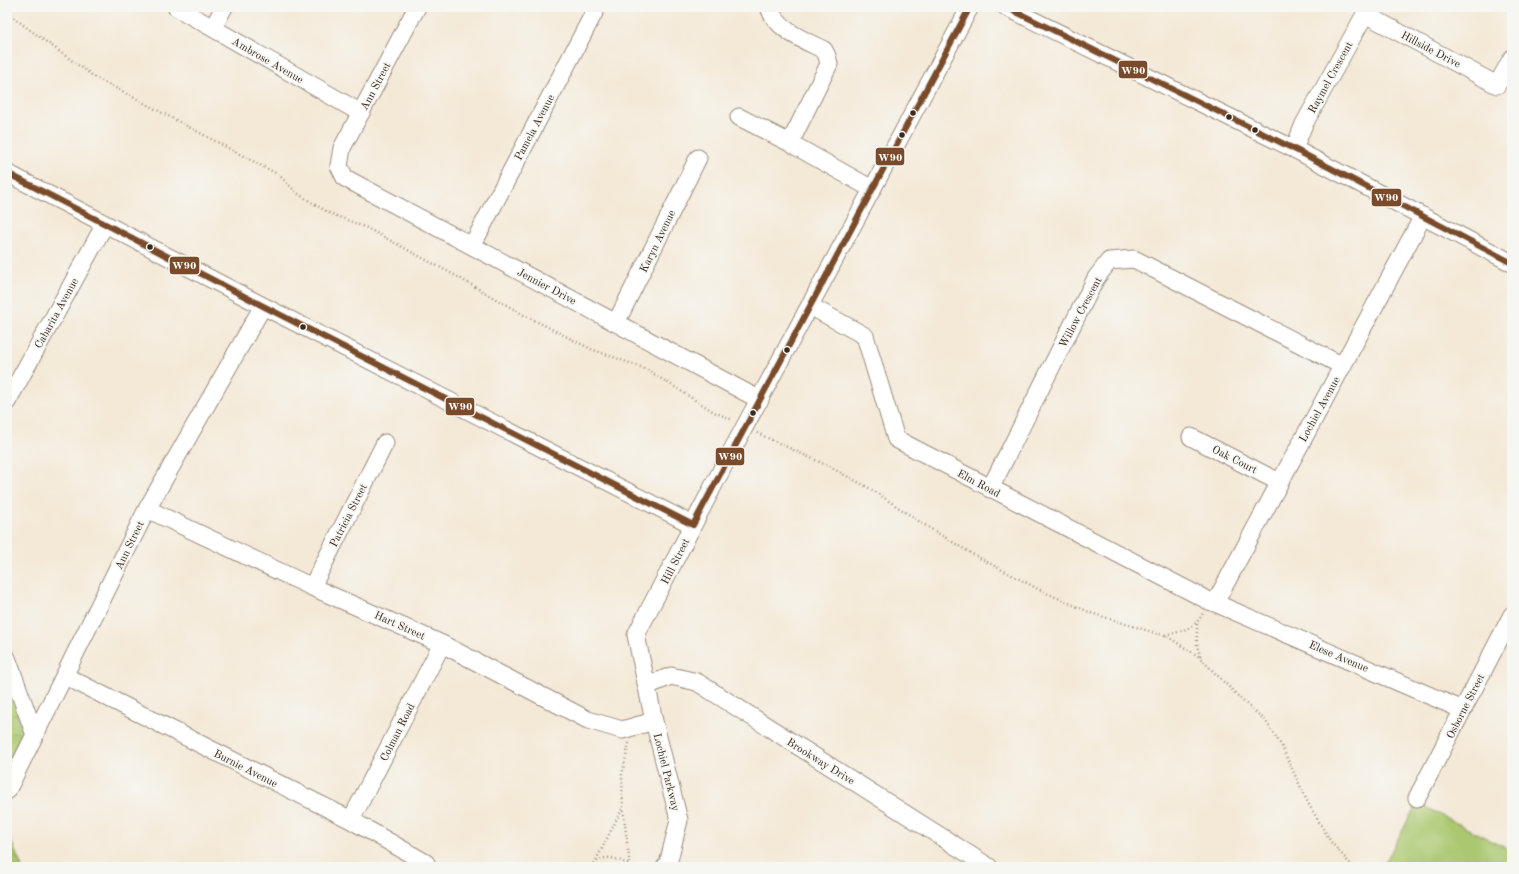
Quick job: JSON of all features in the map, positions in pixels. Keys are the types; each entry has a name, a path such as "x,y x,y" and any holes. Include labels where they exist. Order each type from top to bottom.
{"street":[{"name":"Ambrose Avenue","path":"176,7 361,113"},
{"path":"213,28 224,7"},
{"name":"Ann Street","path":"339,166 342,148 416,7"},
{"name":"Pamela Avenue","path":"472,246 597,7"},
{"path":"769,7 771,14 784,28 824,50 829,64 790,143"},
{"name":"Hill Street","path":"654,721 636,635 709,494 970,7"},
{"path":"1006,7 1294,149 1512,262"},
{"name":"Raymel Crescent","path":"1294,149 1304,124 1367,10"},
{"name":"Hillside Drive","path":"1367,10 1497,85 1512,58"},
{"path":"739,116 872,189"},
{"name":"Karyn Avenue","path":"616,323 698,158"},
{"name":"Jennier Drive","path":"339,166 346,178 760,400"},
{"path":"7,173 263,306 693,525"},
{"name":"Lochiel Avenue","path":"1212,602 1343,366 1423,216"},
{"name":"Cabarita Avenue","path":"7,402 105,224"},
{"name":"Willow Crescent","path":"990,489 1096,278 1109,261 1134,259 1343,366"},
{"name":"Ann Street","path":"7,791 147,509 263,306"},
{"name":"Elm Road","path":"810,306 865,336 896,439 990,489 1212,602"},
{"name":"Oak Court","path":"1191,437 1279,482"},
{"name":"Patricia Street","path":"312,587 385,444"},
{"name":"Hart Street","path":"147,509 312,587 442,644 588,720 622,730 654,721"},
{"name":"Elese Avenue","path":"1212,602 1463,710"},
{"name":"Osborne Street","path":"1418,798 1512,615"},
{"name":"Colman Road","path":"351,820 442,644"},
{"path":"7,658 35,735"},
{"name":"Burnie Avenue","path":"65,676 351,820 425,865"},
{"name":"Brookway Drive","path":"647,686 671,676 697,682 989,867"},
{"name":"Lochiel Parkway","path":"654,721 679,820 668,864 665,867"}],"path":[{"path":"7,13 93,76 279,175 297,193 327,212 367,228 456,276 522,314 591,349 646,369 714,412 826,465 871,489 923,524 974,555 1042,591 1092,613 1164,636 1202,660 1244,702 1265,720 1281,745 1308,802 1331,842 1353,867"},
{"path":"1164,636 1185,630 1197,623 1212,602"},
{"path":"1197,623 1197,646 1202,660"},
{"path":"630,867 623,808 622,775 633,727"},
{"path":"590,867 596,860 623,808"},
{"path":"596,860 610,857 620,859 630,867"}],"green space":[{"path":"7,684 23,729 7,766"},
{"path":"1417,803 1512,851 1512,867 1383,867"},
{"path":"7,832 22,867 7,867"}],"transit line":[{"name":"W90","path":"7,173 263,306 693,525 970,7"},
{"name":"W90","path":"1006,7 1294,149 1512,263"}]}
